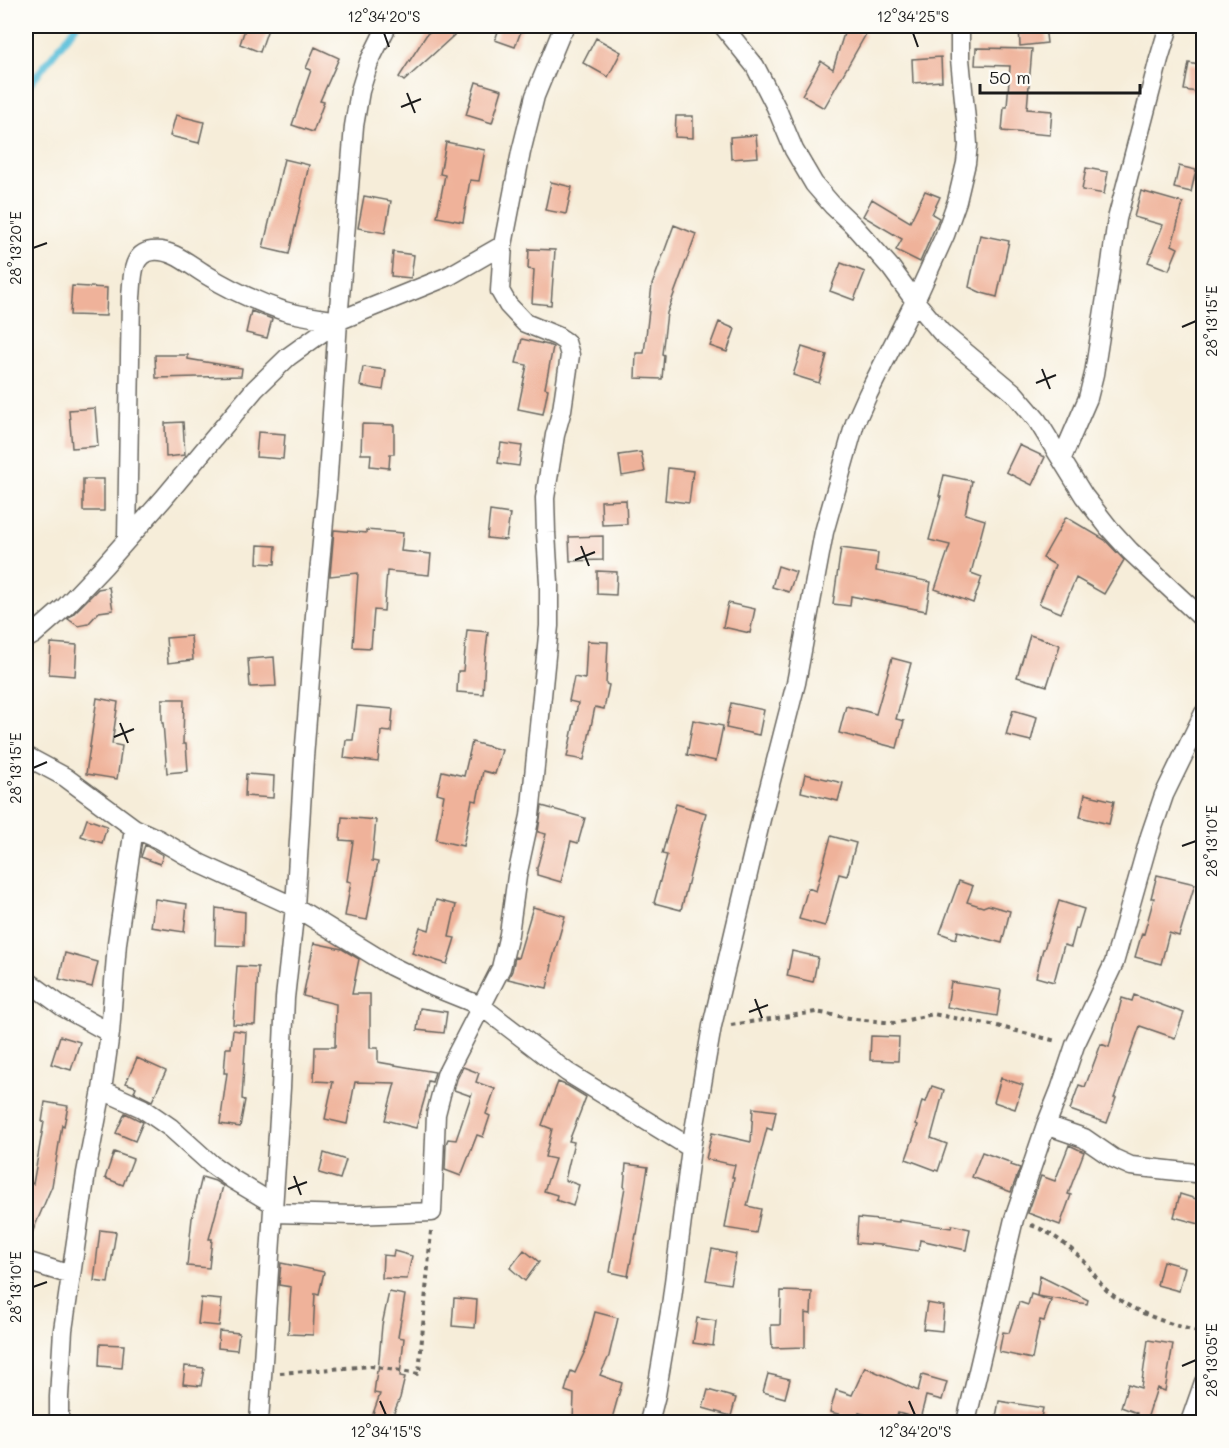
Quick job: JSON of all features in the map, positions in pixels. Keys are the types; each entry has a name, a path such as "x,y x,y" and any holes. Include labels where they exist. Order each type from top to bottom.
{"street":[{"path":"259,1422 285,999 295,907 304,758 327,490 349,181 360,91 369,62 387,26"},
{"path":"102,1090 142,1108 171,1128 211,1164 273,1208 354,1215 432,1212 436,1114 446,1075 501,968 530,816 549,626 545,498 570,355 566,342 525,322 508,305 500,291 503,245 521,152 535,96 561,33 567,26"},
{"path":"723,26 756,66 794,150 814,184 891,268 941,332 1014,393 1037,420 1084,496 1109,528 1203,620"},
{"path":"649,1422 656,1395 671,1306 691,1148 712,1026 796,683 824,532 855,423 945,235 957,201 966,163 968,130 960,60 960,26"},
{"path":"1062,458 1088,398 1094,374 1117,219 1169,26"},
{"path":"26,639 65,607 164,498 255,389 288,357 338,321 449,276 503,245"},
{"path":"127,539 131,297 134,266 141,256 150,251 164,251 240,292 286,311 338,321"},
{"path":"966,1422 1014,1219 1075,1045 1114,963 1164,795 1203,713"},
{"path":"26,756 65,777 134,828 201,864 295,907 390,966 481,1006 567,1072 691,1148"},
{"path":"59,1422 63,1330 86,1173 102,1090 110,1033 117,943 134,828"},
{"path":"26,980 63,1007 110,1033"},
{"path":"1046,1125 1084,1138 1131,1167 1203,1174"},
{"path":"26,1261 71,1275"},
{"path":"1190,1422 1203,1382"}],"path":[{"path":"712,1026 816,1012 895,1023 933,1014 997,1026 1075,1045"},
{"path":"263,1375 371,1366 419,1374 432,1212"},
{"path":"1014,1219 1040,1228 1060,1240 1084,1262 1109,1292 1121,1301 1153,1317 1203,1334"}],"building":[{"path":"246,26 269,26 260,52 240,44"},
{"path":"437,26 464,26 404,81 399,77 427,34"},
{"path":"500,26 523,26 515,47 495,40"},
{"path":"1019,26 1045,26 1047,43 1020,46"},
{"path":"846,27 866,34 824,108 802,95 821,61 833,69"},
{"path":"596,38 621,52 608,77 583,63"},
{"path":"315,47 339,58 320,101 324,102 313,132 292,125 311,70 306,68"},
{"path":"976,48 1032,49 1027,109 1052,111 1050,135 1002,131 1004,107 1007,107 1010,66 975,65"},
{"path":"941,57 942,81 913,83 912,59"},
{"path":"1189,63 1203,66 1203,93 1184,90"},
{"path":"476,82 502,90 492,123 466,115"},
{"path":"176,115 204,122 199,143 170,136"},
{"path":"676,116 693,116 693,138 675,137"},
{"path":"756,135 758,157 731,159 730,137"},
{"path":"446,142 485,150 479,181 470,180 463,222 437,217 445,175 440,174"},
{"path":"284,159 309,165 289,254 263,248"},
{"path":"1179,166 1196,170 1191,192 1174,188"},
{"path":"1086,168 1108,172 1104,194 1082,190"},
{"path":"551,182 572,187 566,214 545,210"},
{"path":"925,191 940,197 932,214 939,218 920,262 896,250 902,239 863,216 872,199 910,222"},
{"path":"1141,191 1183,203 1172,245 1178,248 1169,270 1148,262 1163,225 1134,217"},
{"path":"364,196 391,201 385,233 358,228"},
{"path":"674,225 696,234 667,313 662,354 664,355 662,379 635,378 636,353 644,353 652,285"},
{"path":"980,235 1009,241 997,297 969,287"},
{"path":"529,249 555,250 551,305 532,303 534,270 528,269"},
{"path":"393,252 414,255 411,278 391,276"},
{"path":"841,263 865,272 854,300 830,291"},
{"path":"72,286 107,288 106,316 70,315"},
{"path":"251,311 272,319 267,338 246,333"},
{"path":"719,322 735,329 727,352 710,346"},
{"path":"522,339 553,347 545,388 548,389 543,414 518,409 527,365 516,363"},
{"path":"802,347 827,355 819,383 793,375"},
{"path":"155,355 188,355 188,359 242,368 241,376 156,378"},
{"path":"363,367 386,370 383,390 360,386"},
{"path":"95,408 98,446 72,448 69,410"},
{"path":"183,422 185,455 166,457 165,423"},
{"path":"362,424 394,425 394,454 390,454 389,468 370,466 371,454 361,454"},
{"path":"258,432 285,434 283,459 256,457"},
{"path":"501,443 522,446 519,466 498,463"},
{"path":"1019,445 1045,457 1032,485 1006,472"},
{"path":"641,452 645,472 622,476 619,455"},
{"path":"668,468 693,471 689,503 665,500"},
{"path":"944,475 972,481 965,514 985,520 971,573 982,577 973,603 935,589 950,545 929,540"},
{"path":"83,479 104,479 104,511 83,511"},
{"path":"626,500 627,524 602,525 601,501"},
{"path":"490,511 510,514 506,540 487,538"},
{"path":"1066,517 1105,540 1124,560 1104,594 1076,578 1061,613 1039,604 1055,565 1043,558"},
{"path":"334,530 403,533 401,551 431,554 429,575 387,571 384,611 374,610 371,648 353,647 358,573 330,576"},
{"path":"603,536 603,560 570,561 569,537"},
{"path":"258,545 276,546 275,564 257,563"},
{"path":"841,548 878,553 876,571 931,582 926,611 851,596 850,606 833,604"},
{"path":"778,566 796,572 789,592 772,587"},
{"path":"597,571 617,572 616,595 597,594"},
{"path":"109,587 113,610 99,612 88,624 78,626 68,619 98,589"},
{"path":"728,603 755,609 750,633 723,627"},
{"path":"467,630 488,632 483,694 457,692 458,671 463,671"},
{"path":"1030,635 1060,645 1047,686 1017,677"},
{"path":"191,636 193,660 168,663 166,638"},
{"path":"587,641 608,642 606,684 609,685 604,709 595,707 584,760 567,757 578,703 569,701 574,677 585,679"},
{"path":"51,643 77,645 75,676 49,674"},
{"path":"274,657 276,686 250,687 248,659"},
{"path":"892,658 911,663 896,719 904,721 897,748 839,733 846,706 876,714"},
{"path":"97,698 118,702 112,744 122,746 117,779 86,774"},
{"path":"162,699 184,699 183,744 186,744 188,771 167,773"},
{"path":"731,703 764,710 759,735 726,728"},
{"path":"357,706 393,709 391,732 381,731 378,762 344,758 346,740 353,740"},
{"path":"1013,710 1037,717 1031,741 1006,735"},
{"path":"693,720 723,726 716,761 687,755"},
{"path":"472,742 502,750 495,774 483,771 477,801 472,800 463,846 436,840 444,795 437,793 442,771 464,776"},
{"path":"246,774 274,776 273,798 245,796"},
{"path":"805,774 843,783 838,801 801,792"},
{"path":"1085,794 1114,801 1109,824 1080,817"},
{"path":"676,804 706,813 681,910 654,903 667,855 662,854"},
{"path":"542,806 585,818 578,843 571,841 561,882 537,875 546,834 538,832"},
{"path":"342,817 376,820 372,861 378,862 367,920 345,916 351,882 347,881 353,841 340,840"},
{"path":"87,819 107,826 102,843 81,836"},
{"path":"831,836 856,843 847,876 839,874 825,926 799,919 808,888 816,891"},
{"path":"145,845 163,855 160,864 141,857"},
{"path":"1157,875 1195,884 1179,936 1169,933 1161,964 1135,957 1154,898 1151,898"},
{"path":"959,881 973,886 967,902 1010,911 1002,943 958,931 956,939 940,933"},
{"path":"155,899 187,904 184,932 151,927"},
{"path":"436,900 456,905 449,937 455,938 447,964 412,953 420,927 429,930"},
{"path":"1059,901 1084,909 1071,947 1064,945 1054,982 1036,977"},
{"path":"533,907 565,916 547,988 508,979 515,957 518,958"},
{"path":"216,908 245,912 244,946 215,945"},
{"path":"314,943 342,949 359,959 352,994 370,994 370,1048 378,1048 378,1062 435,1072 432,1082 428,1081 416,1128 385,1120 395,1083 355,1082 347,1124 325,1119 333,1082 314,1081 315,1047 335,1047 336,1004 303,996"},
{"path":"792,951 818,957 813,982 787,976"},
{"path":"65,953 98,962 92,987 59,979"},
{"path":"237,966 258,967 255,1025 233,1024"},
{"path":"951,982 1001,990 997,1016 947,1007"},
{"path":"1134,995 1184,1013 1175,1038 1140,1026 1107,1123 1070,1110 1079,1085 1085,1087 1101,1044 1109,1047 1122,998 1132,1001"},
{"path":"420,1008 447,1012 444,1033 417,1030"},
{"path":"233,1030 246,1032 242,1099 245,1100 240,1127 220,1124 227,1073 224,1073 226,1048 231,1048"},
{"path":"60,1036 80,1042 71,1070 51,1064"},
{"path":"871,1036 899,1037 898,1061 870,1060"},
{"path":"137,1058 166,1071 152,1101 134,1092 136,1087 126,1083"},
{"path":"463,1067 479,1073 476,1082 495,1089 486,1114 490,1116 483,1137 477,1135 461,1176 445,1170 446,1144 448,1139 456,1140 471,1096 454,1090"},
{"path":"1001,1078 1023,1085 1015,1109 994,1102"},
{"path":"558,1082 586,1097 569,1141 574,1142 565,1180 579,1185 573,1206 556,1200 557,1195 544,1191 555,1159 545,1157 552,1129 542,1125"},
{"path":"932,1086 944,1090 931,1138 947,1144 938,1171 906,1159 918,1125 916,1124 922,1101 926,1102"},
{"path":"45,1102 68,1106 64,1126 62,1125 52,1186 26,1247 26,1181 33,1184 44,1122 42,1122"},
{"path":"753,1108 776,1111 772,1130 767,1128 747,1206 761,1209 756,1233 725,1228 735,1165 706,1159 712,1133 751,1142"},
{"path":"125,1113 143,1122 135,1141 116,1133"},
{"path":"1069,1145 1084,1152 1068,1194 1071,1195 1060,1225 1028,1213 1041,1176 1055,1181"},
{"path":"114,1152 133,1159 123,1185 105,1178"},
{"path":"982,1152 1020,1168 1011,1192 972,1177"},
{"path":"324,1153 346,1160 340,1179 319,1173"},
{"path":"626,1164 648,1167 628,1276 610,1272 625,1187"},
{"path":"202,1177 223,1186 209,1239 212,1239 209,1268 187,1266 192,1218"},
{"path":"1180,1194 1203,1201 1203,1225 1174,1217"},
{"path":"858,1218 899,1222 899,1220 951,1228 952,1225 970,1229 966,1250 920,1240 918,1251 856,1243"},
{"path":"100,1230 116,1232 108,1283 94,1281"},
{"path":"712,1249 736,1254 730,1284 706,1280"},
{"path":"524,1250 539,1262 525,1281 510,1268"},
{"path":"394,1251 412,1256 407,1279 382,1278 383,1255 393,1256"},
{"path":"1163,1261 1185,1267 1179,1291 1157,1285"},
{"path":"281,1263 324,1272 319,1294 315,1293 313,1335 288,1334 291,1287 279,1285"},
{"path":"1040,1276 1088,1300 1087,1304 1037,1296"},
{"path":"781,1291 812,1292 811,1314 805,1313 805,1347 772,1348 771,1325 780,1325"},
{"path":"389,1292 405,1295 398,1337 404,1338 400,1376 405,1377 400,1398 390,1422 370,1422 380,1394 374,1393 382,1325"},
{"path":"1031,1294 1051,1301 1044,1321 1040,1320 1032,1359 999,1352 1003,1332 1009,1333 1019,1302 1028,1305"},
{"path":"201,1298 222,1300 219,1326 198,1324"},
{"path":"454,1298 477,1300 475,1328 452,1326"},
{"path":"927,1303 944,1306 942,1331 923,1329"},
{"path":"595,1312 618,1318 609,1356 600,1375 622,1383 611,1422 573,1422 574,1394 565,1391 571,1371 575,1373 585,1351"},
{"path":"697,1318 716,1321 713,1346 693,1343"},
{"path":"219,1331 239,1333 237,1350 218,1348"},
{"path":"1148,1340 1173,1344 1165,1391 1157,1388 1146,1422 1135,1422 1137,1413 1121,1407 1128,1384 1141,1388"},
{"path":"100,1344 124,1345 122,1368 99,1366"},
{"path":"185,1366 204,1368 201,1386 183,1384"},
{"path":"865,1367 918,1391 922,1375 947,1382 942,1400 926,1396 920,1419 898,1413 895,1422 859,1413 858,1419 830,1412 836,1390 852,1395"},
{"path":"768,1374 790,1379 785,1398 763,1392"},
{"path":"708,1390 736,1398 731,1416 703,1408"},
{"path":"999,1401 1043,1408 1040,1422 995,1422"}],"waterway":[{"path":"26,89 76,26"}]}
